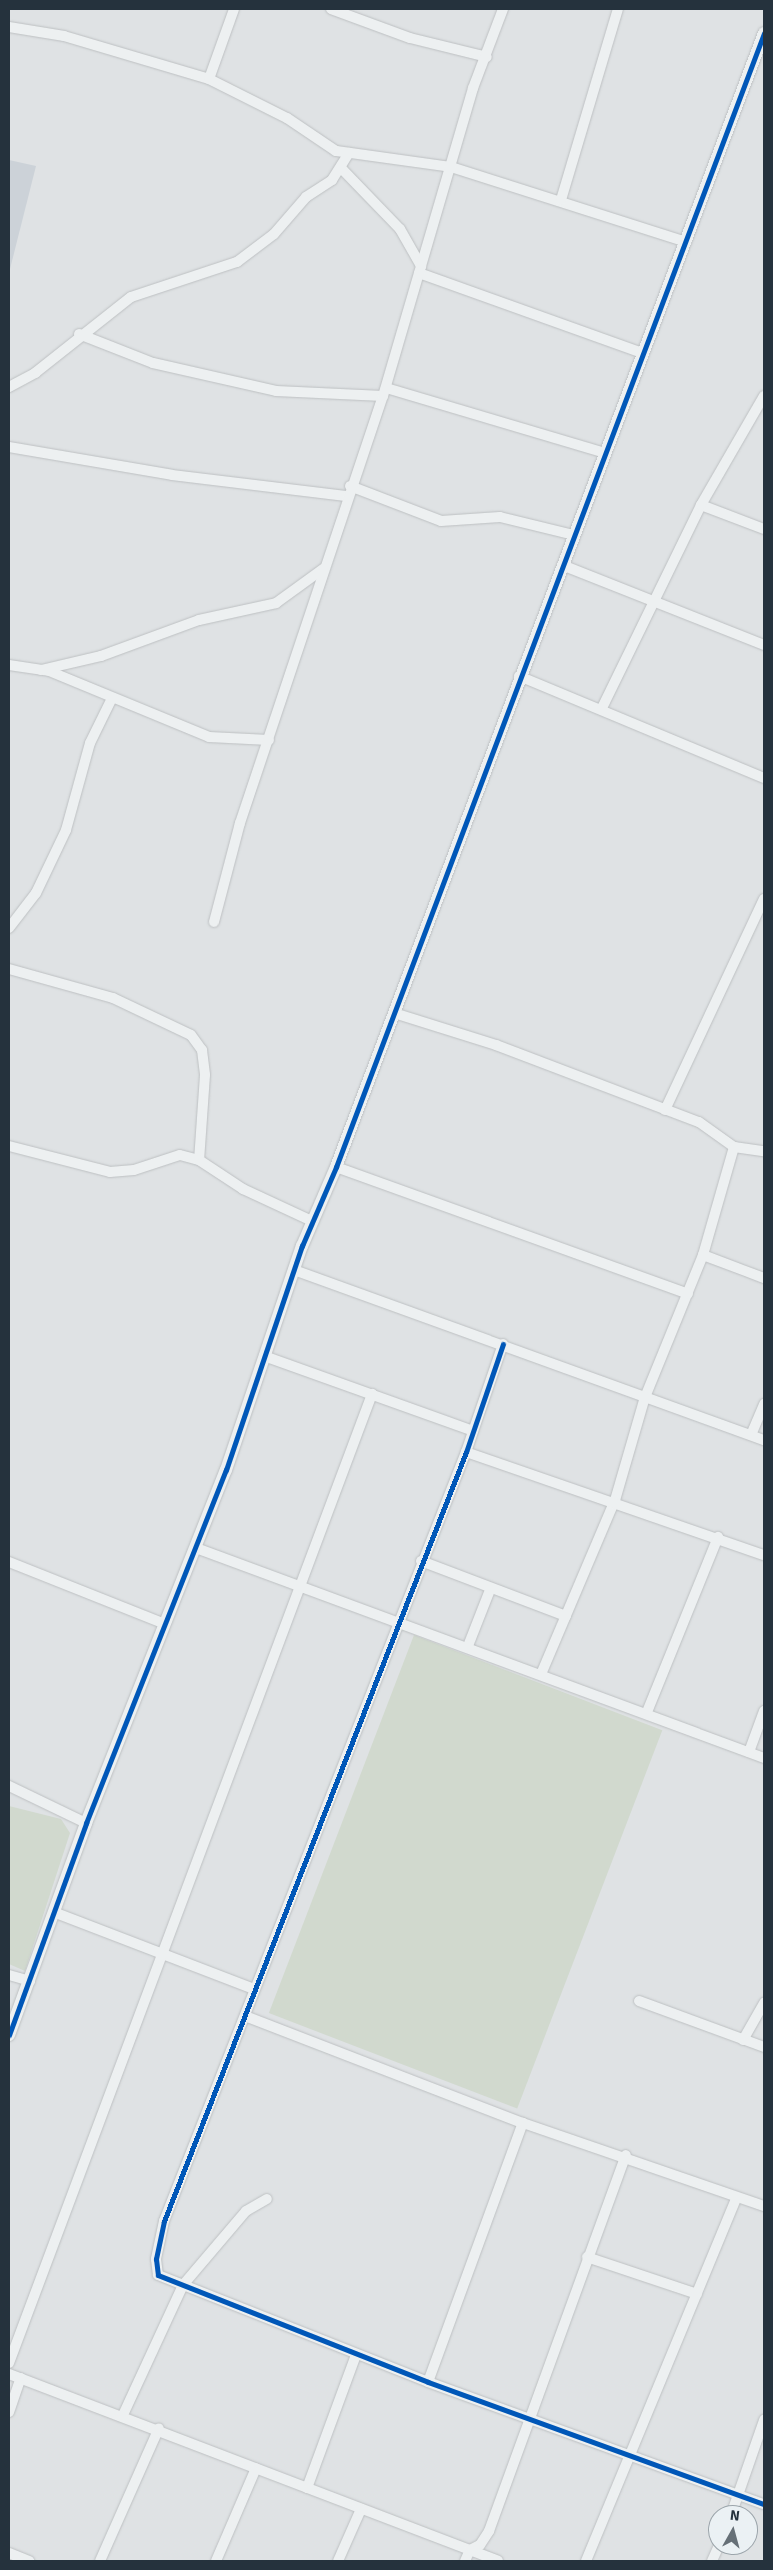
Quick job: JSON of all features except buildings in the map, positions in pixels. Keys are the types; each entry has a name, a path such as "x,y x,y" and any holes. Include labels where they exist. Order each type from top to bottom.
{"street":[{"path":"209,79 234,9"},
{"path":"334,9 410,38 487,57"},
{"path":"214,922 231,852 269,740 346,496 384,392 451,167 503,9"},
{"path":"561,200 618,9"},
{"path":"9,27 64,36 209,79 287,118 322,145 349,153 451,167 561,200 686,242"},
{"path":"9,2035 56,1913 86,1823 196,1548 312,1221 336,1167 519,676 686,242 764,33"},
{"path":"9,387 35,373 79,334 131,297 237,262 274,234 302,201 341,168 349,153"},
{"path":"341,168 400,230 420,270 643,353"},
{"path":"79,334 153,363 276,391 384,392 605,453"},
{"path":"602,708 657,600 701,505 760,413 764,396"},
{"path":"9,447 125,468 346,496"},
{"path":"350,486 441,521 500,517 574,535"},
{"path":"701,505 764,529"},
{"path":"562,564 657,600 764,645"},
{"path":"41,670 102,656 199,620 276,603 323,569"},
{"path":"9,665 41,670 209,736 269,740"},
{"path":"519,676 602,708 764,778"},
{"path":"9,928 36,893 62,839 90,743 112,698"},
{"path":"665,1110 764,900"},
{"path":"9,969 113,998 192,1035 202,1050 205,1075 199,1160"},
{"path":"394,1014 496,1045 699,1122 734,1147 764,1151"},
{"path":"9,1146 102,1171 134,1170 172,1155 199,1160 243,1189 312,1221"},
{"path":"541,1674 615,1500 645,1397 703,1255 734,1147"},
{"path":"336,1167 688,1294"},
{"path":"703,1255 764,1278"},
{"path":"294,1270 503,1344 764,1440"},
{"path":"503,1344 466,1452 397,1619 158,2238 158,2275 356,2355 530,2421 764,2504"},
{"path":"264,1356 474,1431"},
{"path":"9,2363 159,1954 372,1394"},
{"path":"751,1435 764,1404"},
{"path":"466,1452 584,1496 615,1500 764,1555"},
{"path":"647,1712 718,1537"},
{"path":"196,1548 299,1587 397,1619 647,1712 764,1758"},
{"path":"421,1561 490,1590 566,1616"},
{"path":"9,1562 165,1624"},
{"path":"468,1646 490,1590"},
{"path":"749,1752 764,1711"},
{"path":"9,1786 86,1823"},
{"path":"56,1913 254,1989"},
{"path":"9,1975 30,1982"},
{"path":"639,2001 764,2047"},
{"path":"743,2040 764,2003"},
{"path":"245,2016 523,2122 626,2155 736,2198 764,2206"},
{"path":"428,2382 523,2122"},
{"path":"465,2561 470,2550 480,2545 489,2531 626,2155"},
{"path":"586,2561 632,2456 736,2198"},
{"path":"123,2415 183,2285 246,2211 267,2199"},
{"path":"587,2258 698,2294"},
{"path":"307,2488 356,2355"},
{"path":"9,2374 159,2428 256,2468 498,2561"},
{"path":"9,2412 21,2378"},
{"path":"734,2505 764,2420"},
{"path":"100,2561 159,2428"},
{"path":"216,2561 256,2468"},
{"path":"338,2561 361,2509"},
{"path":"9,2553 29,2561"}],"shaded area":[{"path":"9,160 36,166 9,273"},
{"path":"414,1635 662,1730 517,2108 269,2013"},
{"path":"9,1806 61,1819 70,1833 25,1971 9,1964"}],"cycle path":[{"path":"9,2035 86,1823 226,1470 302,1246 336,1167 764,33"},
{"path":"503,1344 466,1452 164,2221 156,2259 158,2275 428,2382 764,2504"}]}
